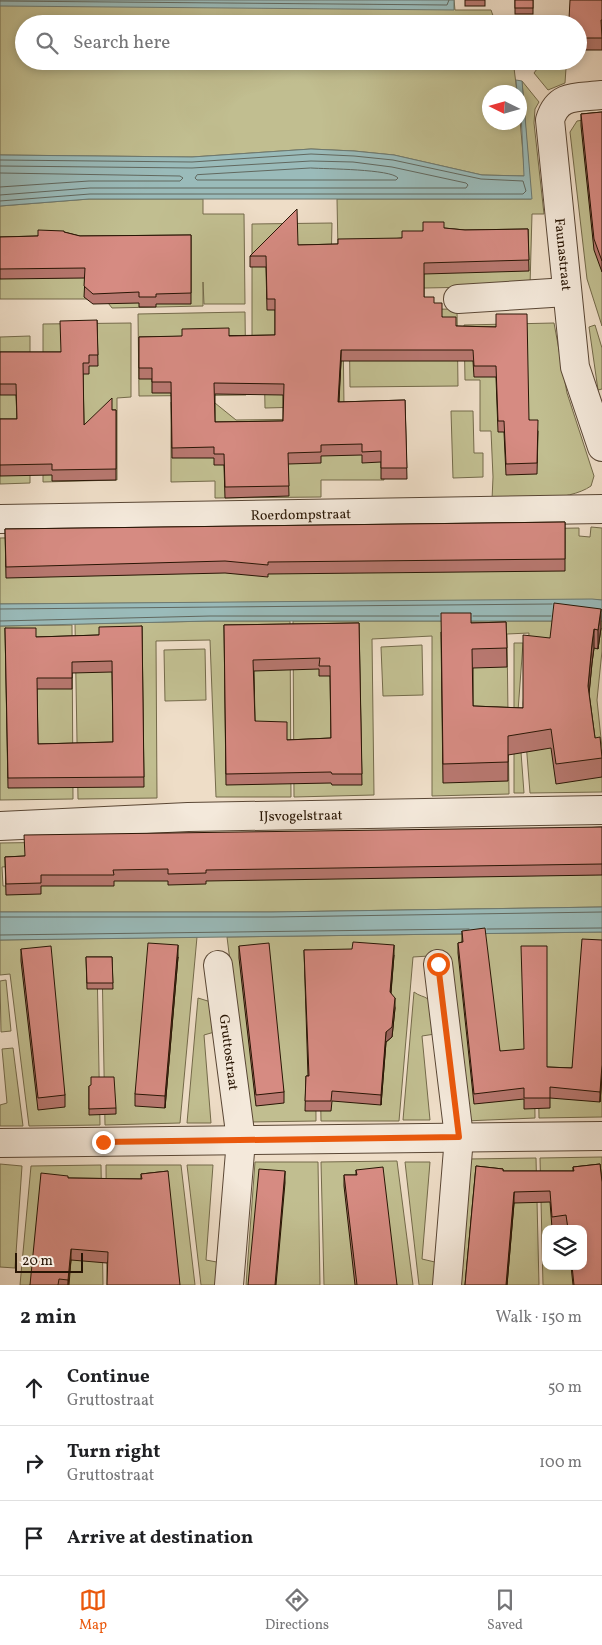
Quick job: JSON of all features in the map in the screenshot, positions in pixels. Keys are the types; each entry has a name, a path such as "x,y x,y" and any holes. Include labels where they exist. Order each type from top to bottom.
{"street":[{"name":"Faunastraat","path":"602,95 566,99 554,108 550,120 575,367 602,447"},
{"path":"458,299 567,292"},
{"name":"Roerdompstraat","path":"0,519 602,509"},
{"name":"IJsvogelstraat","path":"0,826 188,817 602,810"},
{"name":"Gruttostraat","path":"218,964 241,1140 229,1285"},
{"path":"438,964 459,1137 447,1285"},
{"path":"0,1143 602,1136"}],"shaded area":[{"path":"0,0 454,0 455,10 491,10 493,15 15,15 15,70 514,70 516,85 482,85 482,130 521,130 525,176 482,175 394,155 354,151 311,149 192,157 0,155"},
{"path":"536,70 566,70 565,83 548,90 534,73"},
{"path":"527,87 539,102 535,109 534,123 544,214 532,214 530,286 424,288 414,299 339,301 337,199 531,199 526,130"},
{"path":"602,117 602,326 587,279 570,132 577,121"},
{"path":"89,199 203,199 203,214 244,214 245,304 204,304 203,282 203,306 112,308 105,299 0,299 0,206"},
{"path":"332,223 330,317 343,330 344,406 265,408 264,353 252,353 252,224"},
{"path":"457,309 458,386 350,387 349,310"},
{"path":"245,312 246,395 139,396 138,314"},
{"path":"131,323 131,397 117,398 117,480 43,482 43,324"},
{"path":"554,323 567,393 594,476 591,486 570,495 557,497 492,500 491,431 480,431 480,380 465,380 464,325"},
{"path":"595,325 602,348 602,389 598,390 589,327"},
{"path":"30,336 30,483 0,484 0,337"},
{"path":"171,402 215,403 236,420 320,419 383,411 384,480 321,480 321,497 215,498 215,481 171,482"},
{"path":"451,411 473,411 474,453 483,453 483,477 453,478"},
{"path":"591,527 602,528 602,600 0,604 0,538 579,528 579,536 590,537"},
{"path":"290,621 291,797 216,797 210,640 156,641 157,798 78,799 75,624"},
{"path":"293,621 602,621 602,651 597,700 602,748 602,792 530,793 523,704 529,633 507,634 509,794 432,796 432,636 372,639 374,795 294,797"},
{"path":"72,625 73,799 0,800 0,626"},
{"path":"514,643 523,643 518,711 524,793 514,793"},
{"path":"422,645 423,695 383,696 381,647"},
{"path":"205,649 206,700 165,701 164,650"},
{"path":"602,834 602,907 272,912 0,912 0,843","holes":["24,865 24,886 3,886 2,867"]},
{"path":"602,932 602,1117 539,1118 536,948 533,948 535,1118 465,1121 445,955 413,957 399,1121 321,1121 318,952 315,952 316,1121 250,1122 227,937"},
{"path":"197,937 180,1123 105,1125 102,962 97,962 100,1125 29,1126 10,974 0,975 0,940"},
{"path":"6,980 11,1031 1,1032 0,981"},
{"path":"414,992 431,1002 434,1015 435,1034 422,1036 430,1120 403,1120"},
{"path":"198,998 211,1002 218,1031 204,1035 211,1123 187,1123"},
{"path":"13,1048 23,1126 0,1126 0,1105 7,1103 2,1049"},
{"path":"602,1157 602,1285 543,1285 543,1270 587,1270 587,1225 542,1225 542,1243 540,1158"},
{"path":"536,1158 539,1285 457,1285 467,1159"},
{"path":"397,1161 413,1285 324,1285 321,1162"},
{"path":"255,1162 318,1162 320,1285 246,1285"},
{"path":"405,1162 430,1162 422,1259 439,1263 437,1285 419,1285"},
{"path":"0,1164 22,1166 15,1268 0,1267"},
{"path":"101,1165 103,1285 20,1285 31,1166"},
{"path":"106,1165 181,1165 195,1285 107,1285"},
{"path":"187,1165 213,1165 206,1260 222,1263 221,1285 201,1285"}],"water":[{"path":"0,0 454,0 454,10 0,6"},
{"path":"516,80 522,81 522,85 516,85"},
{"path":"522,130 526,130 532,199 89,199 0,206 0,155 192,157 311,149 394,155 482,175 524,176"},
{"path":"602,600 602,621 210,621 0,626 0,604"},
{"path":"602,907 602,932 0,940 0,912 272,912"}],"building":[{"path":"515,0 533,0 533,8 515,8"},
{"path":"570,0 602,0 602,38 587,38 587,15 569,15"},
{"path":"602,112 602,261 594,239 581,114"},
{"path":"297,209 298,245 338,244 338,239 402,238 402,231 423,231 423,222 444,222 444,228 465,230 528,229 529,260 424,263 424,297 434,297 434,303 442,303 442,317 456,317 456,326 496,327 496,314 527,314 529,420 538,420 537,463 506,464 504,421 498,421 496,366 474,366 473,350 341,350 338,402 405,400 407,468 381,468 381,451 362,452 362,444 321,445 321,452 288,453 289,486 225,487 224,454 214,454 214,447 172,448 171,382 152,382 152,368 139,368 139,337 182,336 182,329 229,328 229,336 275,335 275,299 267,299 266,256 250,256","holes":["214,383 284,384 283,421 215,422"]},
{"path":"38,230 64,231 80,236 191,235 191,293 156,294 156,297 139,297 139,292 93,294 84,286 85,268 0,269 0,237 38,236"},
{"path":"97,320 98,355 89,355 89,363 83,363 84,425 112,398 112,410 116,410 116,469 52,470 52,464 0,465 0,419 17,419 16,384 0,384 0,352 61,352 60,321"},
{"path":"565,522 565,559 268,562 268,565 225,561 6,567 5,529"},
{"path":"554,603 601,609 598,630 594,629 588,686 595,738 600,737 602,758 556,764 551,729 508,736 508,762 443,764 441,613 471,613 471,623 506,622 507,648 472,649 473,706 523,708 523,635 550,638"},
{"path":"359,623 362,774 332,774 331,772 226,774 224,625","holes":["320,658 319,666 330,666 331,738 287,740 287,722 255,721 253,660"]},
{"path":"142,626 144,777 8,778 5,628 36,628 36,637 99,635 99,627","holes":["112,661 113,742 38,744 37,678 72,678 72,662"]},
{"path":"602,827 602,864 206,870 206,873 168,874 168,869 113,870 114,875 41,875 41,883 6,884 5,857 25,856 24,835"},
{"path":"485,928 500,1051 524,1049 521,946 547,946 547,1067 572,1068 582,939 602,940 602,1065 600,1092 550,1087 550,1098 524,1098 524,1088 474,1094 458,943 463,942 462,931"},
{"path":"353,942 394,945 390,992 395,998 392,1027 386,1032 381,1095 332,1091 331,1101 305,1101 306,1076 309,1076 304,950 352,949"},
{"path":"148,943 178,945 165,1096 135,1094"},
{"path":"269,943 284,1092 256,1095 239,946"},
{"path":"51,946 65,1095 38,1098 21,949"},
{"path":"86,957 112,957 113,983 87,983"},
{"path":"91,1077 114,1077 116,1108 89,1109"},
{"path":"600,1164 602,1182 602,1285 574,1285 572,1270 587,1270 587,1225 567,1225 566,1215 552,1217 550,1191 514,1192 506,1285 465,1285 476,1166 503,1169 503,1171 574,1171 573,1167"},
{"path":"383,1167 397,1285 357,1285 344,1175 357,1175 356,1170"},
{"path":"259,1169 285,1171 275,1285 248,1285"},
{"path":"168,1171 180,1285 107,1285 108,1252 71,1249 68,1280 59,1279 58,1285 30,1285 41,1173 68,1176 68,1178 142,1179 141,1174"}],"route":[{"path":"103,1142 459,1137 438,964"}]}
